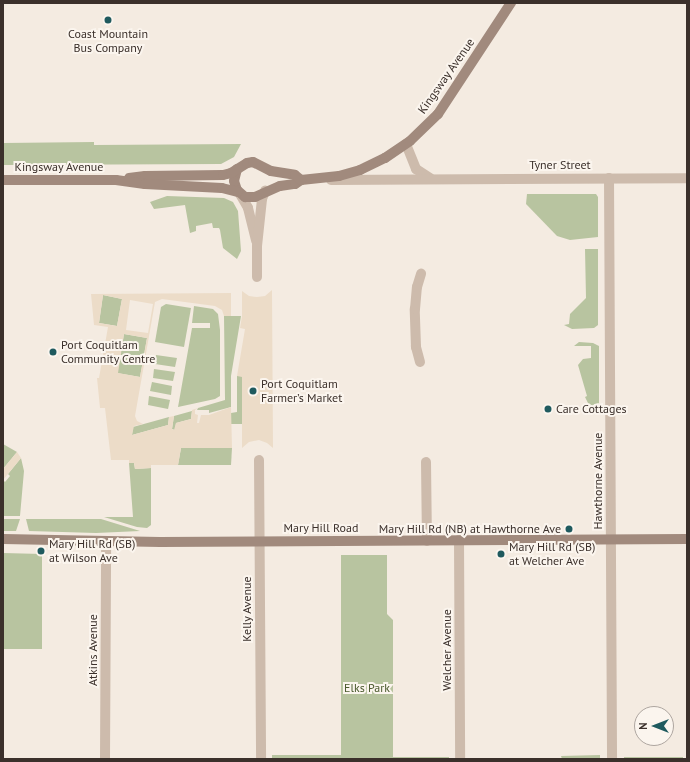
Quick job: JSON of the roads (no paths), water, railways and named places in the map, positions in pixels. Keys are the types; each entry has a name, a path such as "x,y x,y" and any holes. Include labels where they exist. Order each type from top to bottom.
{"main road":[{"name":"Kingsway Avenue","path":"116,180 145,184 222,188 250,198 280,186 295,184 301,180 340,176 360,170 382,160 406,144 438,114 511,3"},
{"name":"Kingsway Avenue","path":"3,180 116,180 145,176 220,176 237,169 241,165 253,162 275,173 295,175 301,180"},
{"path":"264,168 269,180 265,191"},
{"path":"237,169 234,181 239,193"},
{"name":"Mary Hill Road","path":"3,539 106,542 259,542 687,539"}],"street":[{"name":"Tyner Street","path":"406,144 416,169 422,175 434,179"},
{"name":"Hawthorne Avenue","path":"609,178 612,759"},
{"name":"Tyner Street","path":"301,180 687,178"},
{"path":"257,277 257,246 262,199 265,191"},
{"path":"239,193 248,208 257,246"},
{"path":"420,362 416,343 415,309 417,287 421,274"},
{"name":"Kelly Avenue","path":"259,460 261,759"},
{"path":"426,462 427,541"},
{"name":"Welcher Avenue","path":"459,540 460,759"},
{"name":"Atkins Avenue","path":"105,759 106,542"}],"place":[{"name":"Coast Mountain Bus Company","path":"108,20"},
{"name":"Port Coquitlam Community Centre","path":"53,352"},
{"name":"Port Coquitlam Farmer’s Market","path":"253,391"},
{"name":"Care Cottages","path":"548,409"},
{"name":"Mary Hill Rd (NB) at Hawthorne Ave","path":"569,529"},
{"name":"Mary Hill Rd (SB) at Wilson Ave","path":"41,551"},
{"name":"Mary Hill Rd (SB) at Welcher Ave","path":"501,554"}],"park label":[{"name":"Elks Park","path":"367,688"}]}
